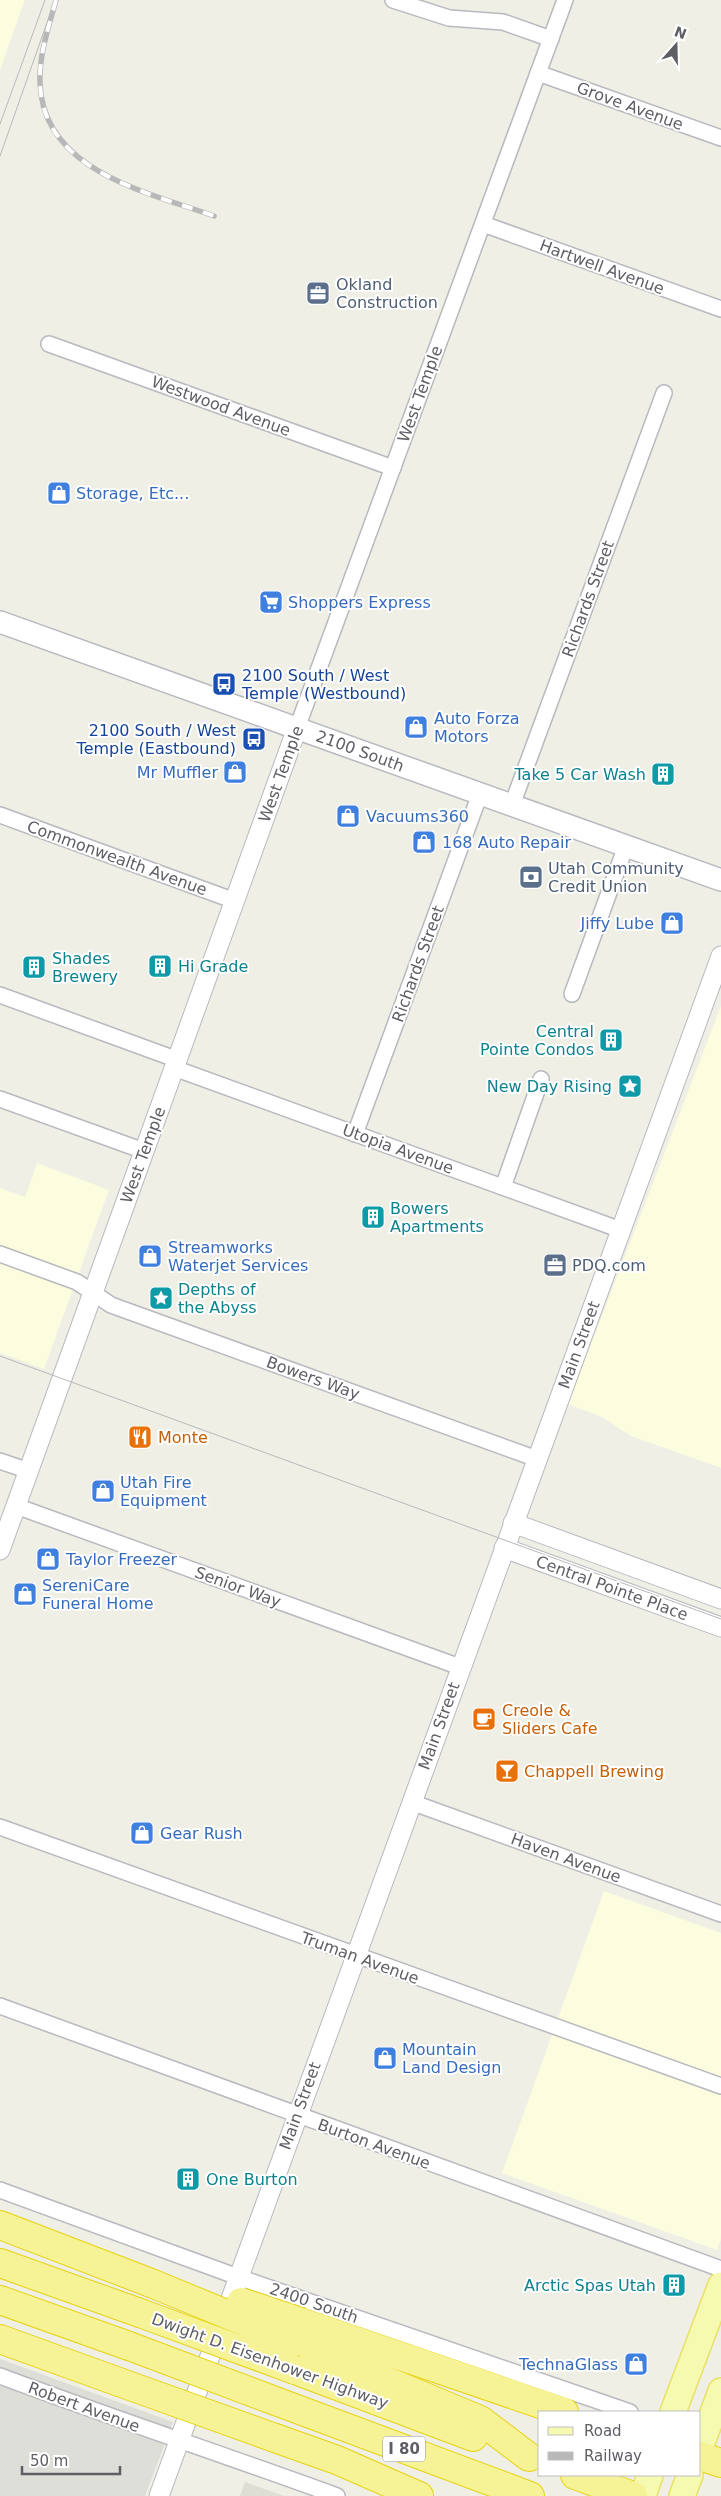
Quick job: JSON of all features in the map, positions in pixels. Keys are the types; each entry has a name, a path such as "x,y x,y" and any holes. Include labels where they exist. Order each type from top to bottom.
{"highway":[{"path":"0,2225 73,2252 153,2278 298,2332 561,2411"},
{"name":"Dwight D. Eisenhower Highway","path":"0,2263 295,2370 534,2460"},
{"name":"I 80","path":"0,2300 129,2346 530,2496"},
{"path":"298,2332 480,2420 534,2460"},
{"path":"0,2338 337,2460 419,2496"},
{"path":"701,2456 721,2463"},
{"path":"582,2478 633,2496"}],"main road":[{"name":"2100 South","path":"0,622 721,880"},
{"path":"673,2411 721,2285"},
{"path":"701,2445 721,2391"},
{"path":"642,2496 650,2476"},
{"path":"682,2496 690,2476"}],"street":[{"path":"393,0 449,18 503,22 551,39"},
{"name":"West Temple","path":"0,1550 297,728 565,0"},
{"name":"Grove Avenue","path":"538,73 721,138"},
{"name":"Hartwell Avenue","path":"483,224 721,309"},
{"name":"Westwood Avenue","path":"49,344 393,468"},
{"name":"Richards Street","path":"512,805 664,393"},
{"name":"Richards Street","path":"355,1134 480,794"},
{"name":"Commonwealth Avenue","path":"0,815 235,901"},
{"path":"572,994 626,846"},
{"name":"Main Street","path":"159,2496 721,956"},
{"name":"Utopia Avenue","path":"0,995 355,1134 621,1230"},
{"path":"503,1187 541,1079"},
{"path":"0,1099 144,1151"},
{"name":"Bowers Way","path":"0,1254 77,1282 111,1305 537,1459"},
{"path":"0,1461 29,1471"},
{"name":"Senior Way","path":"16,1506 460,1667"},
{"name":"Central Pointe Place","path":"513,1523 721,1599"},
{"name":"Central Pointe Place","path":"504,1548 721,1627"},
{"name":"Haven Avenue","path":"411,1802 721,1914"},
{"name":"Truman Avenue","path":"0,1827 721,2086"},
{"name":"Burton Avenue","path":"0,2006 721,2269"},
{"name":"2400 South","path":"0,2190 238,2277 627,2411"},
{"name":"Robert Avenue","path":"0,2376 153,2433 179,2440 337,2496"}],"shaded area":[{"path":"0,0 25,0 0,70"},
{"path":"721,1006 721,1468 631,1436 602,1417 568,1404"},
{"path":"37,1163 109,1190 44,1369 0,1353 0,1188 25,1197"},
{"path":"604,1891 721,1933 721,2239 717,2250 502,2173"},
{"path":"0,2359 173,2422 145,2496 0,2496"},
{"path":"245,2482 284,2496 240,2496"}],"tram line":[{"path":"0,124 45,0"},
{"path":"0,156 55,0"},
{"path":"0,1356 721,1619"}],"railway":[{"path":"56,0 43,51 40,82 45,112 59,137 78,157 130,187 214,216"}],"place":[{"name":"Okland Construction","path":"318,293"},
{"name":"Storage, Etc...","path":"59,493"},
{"name":"Shoppers Express","path":"271,602"},
{"name":"2100 South / West Temple (Westbound)","path":"224,684"},
{"name":"Auto Forza Motors","path":"416,727"},
{"name":"2100 South / West Temple (Eastbound)","path":"254,739"},
{"name":"Mr Muffler","path":"235,772"},
{"name":"Take 5 Car Wash","path":"663,774"},
{"name":"Vacuums360","path":"348,816"},
{"name":"168 Auto Repair","path":"424,842"},
{"name":"Utah Community Credit Union","path":"531,877"},
{"name":"Jiffy Lube","path":"672,923"},
{"name":"Hi Grade","path":"160,966"},
{"name":"Shades Brewery","path":"34,967"},
{"name":"Central Pointe Condos","path":"611,1040"},
{"name":"New Day Rising","path":"630,1086"},
{"name":"Bowers Apartments","path":"373,1217"},
{"name":"Streamworks Waterjet Services","path":"150,1256"},
{"name":"PDQ.com","path":"555,1265"},
{"name":"Depths of the Abyss","path":"161,1298"},
{"name":"Monte","path":"140,1437"},
{"name":"Utah Fire Equipment","path":"103,1491"},
{"name":"Taylor Freezer","path":"48,1559"},
{"name":"SereniCare Funeral Home","path":"25,1594"},
{"name":"Creole & Sliders Cafe","path":"484,1719"},
{"name":"Chappell Brewing","path":"507,1771"},
{"name":"Gear Rush","path":"142,1833"},
{"name":"Mountain Land Design","path":"385,2058"},
{"name":"One Burton","path":"188,2179"},
{"name":"Arctic Spas Utah","path":"674,2285"},
{"name":"TechnaGlass","path":"636,2364"}]}
